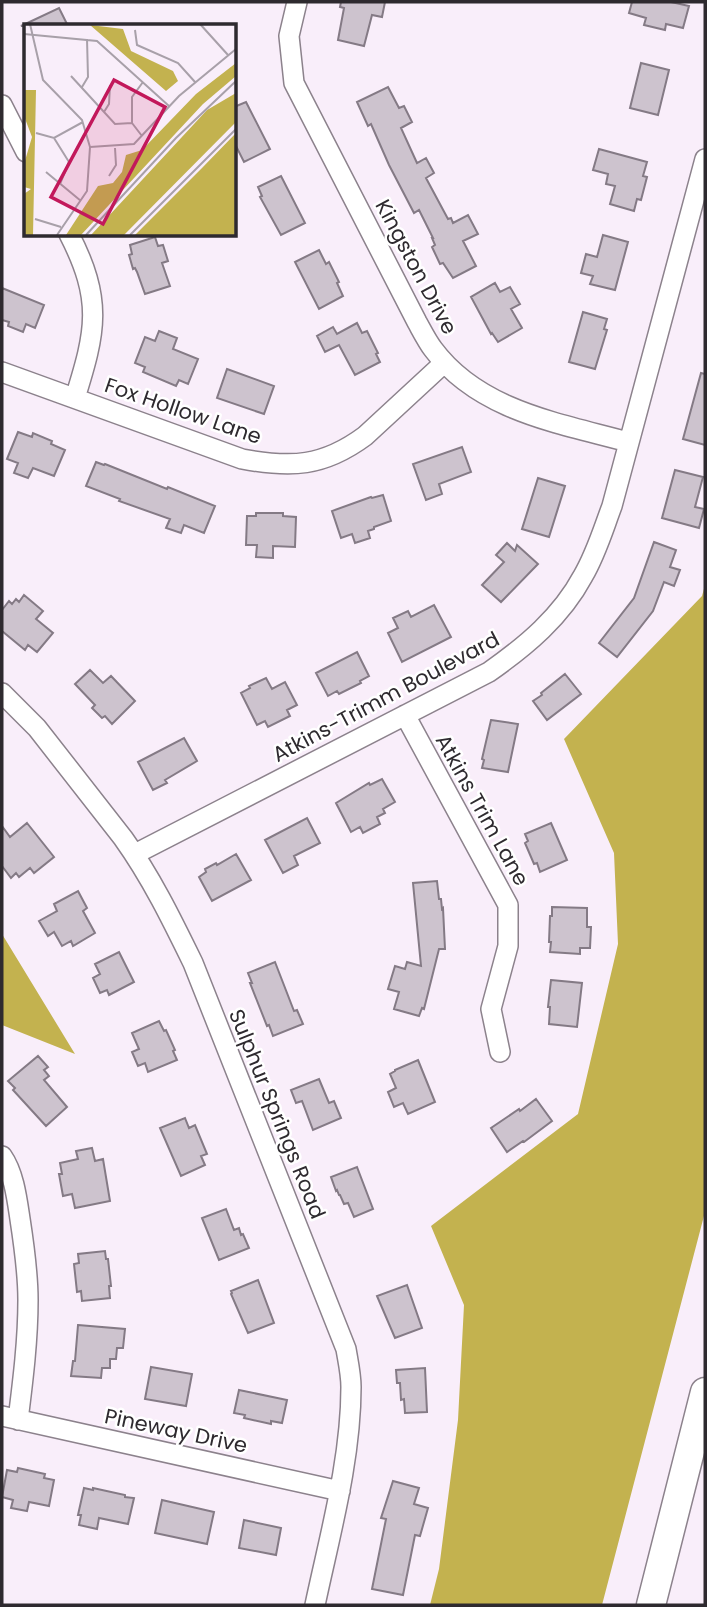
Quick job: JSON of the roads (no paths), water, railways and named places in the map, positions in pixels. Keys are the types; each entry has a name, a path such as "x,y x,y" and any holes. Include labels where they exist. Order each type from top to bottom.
{"highway":[{"path":"651,1605 705,1392"}],"street":[{"name":"Kingston Drive","path":"297,2 289,36 294,83 432,348 444,363 474,388 507,406 628,442"},
{"path":"2,105 24,148"},
{"name":"Atkins-Trimm Boulevard","path":"135,854 489,672 517,653 569,599 599,544 612,506 705,159"},
{"path":"70,236 91,287 93,321 89,354 75,398"},
{"name":"Fox Hollow Lane","path":"2,372 242,459 290,465 314,462 354,444 444,363"},
{"name":"Sulphur Springs Road","path":"2,692 37,728 135,854 164,906 192,963 346,1349 351,1383 350,1421 340,1491 315,1605"},
{"name":"Atkins Trim Lane","path":"405,715 508,905 508,946 491,1009 500,1052"},
{"path":"2,1156 17,1198 28,1298 27,1356 10,1418"},
{"name":"Pineway Drive","path":"10,1418 340,1491"}]}
